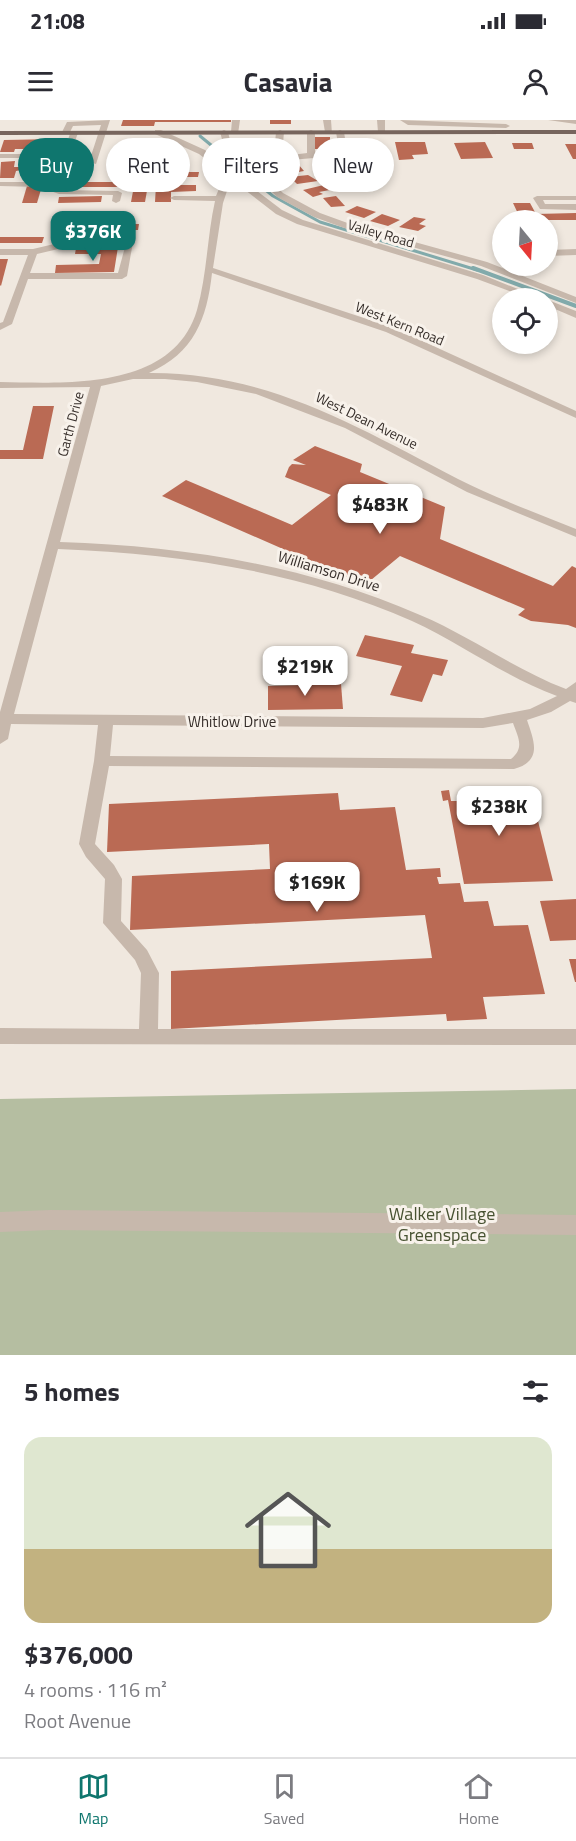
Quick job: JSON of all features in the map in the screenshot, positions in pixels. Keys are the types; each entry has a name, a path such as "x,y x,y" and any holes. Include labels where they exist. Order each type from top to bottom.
{"main road":[{"path":"0,133 382,132 451,126 506,126 576,132"}],"street":[{"path":"235,132 236,120"},
{"path":"327,120 329,132"},
{"path":"381,120 382,132"},
{"path":"404,120 408,123 425,122 451,126 479,123 506,126"},
{"path":"552,120 576,122"},
{"path":"0,156 29,156 31,150 68,150 70,124 106,122 94,159"},
{"path":"85,133 88,124"},
{"path":"158,132 202,152"},
{"path":"224,132 225,138"},
{"path":"280,132 278,155 282,159 338,154 343,151 340,132"},
{"path":"311,132 311,155"},
{"path":"0,184 39,184 53,187 59,192 118,193 116,201"},
{"name":"Garth Drive","path":"0,740 96,384 134,376 170,356 186,342 196,325 221,192"},
{"name":"Valley Road","path":"254,192 279,212 300,222 480,277 509,288"},
{"path":"277,192 317,214 350,226 484,264 576,300"},
{"path":"174,198 220,199"},
{"path":"576,198 537,198 543,207 576,207"},
{"path":"0,252 33,252 71,243 130,244 122,276 24,276"},
{"path":"0,327 7,324 33,252"},
{"path":"558,253 576,252"},
{"path":"484,264 492,263"},
{"name":"West Kern Road","path":"208,269 390,330 576,415"},
{"path":"558,307 576,315"},
{"name":"West Dean Avenue","path":"134,376 158,375 226,383 257,390 310,408 381,441 476,492 576,533"},
{"path":"0,385 96,384"},
{"name":"Williamson Drive","path":"52,546 115,547 199,556 284,573 343,590 444,631 510,670 574,694"},
{"name":"Whitlow Drive","path":"5,719 483,723 547,709 574,694"},
{"path":"102,761 513,764 525,756 528,744 518,717"},
{"path":"106,720 102,761 87,844 91,854 112,875 115,885 112,923 141,955 150,973 148,1037"},
{"path":"0,1036 576,1037"},
{"path":"0,1222 51,1220 576,1225"}],"green space":[{"name":"Walker Village Greenspace","path":"576,1089 576,1355 0,1355 0,1099"}],"building":[{"path":"123,120 231,120 231,122 155,122 154,126 121,126"},
{"path":"270,120 291,120 291,124 270,124"},
{"path":"4,140 18,140 18,149 14,152 0,152"},
{"path":"395,142 425,142 428,154 412,155 414,159 399,160"},
{"path":"485,142 493,158 461,159 454,143"},
{"path":"512,143 532,143 534,149 514,149"},
{"path":"565,144 576,144 576,159 573,159"},
{"path":"15,161 14,167 18,167 18,171 14,178 0,178 1,162"},
{"path":"190,172 199,172 198,177 190,177"},
{"path":"308,175 312,177 312,182 300,184 300,176"},
{"path":"94,182 106,182 106,187 94,187"},
{"path":"190,185 196,185 196,191 190,191"},
{"path":"312,188 312,192 323,194 313,197 303,190"},
{"path":"25,192 40,192 37,203 22,203"},
{"path":"133,192 147,192 145,202 131,202"},
{"path":"156,192 171,192 171,202 155,202"},
{"path":"102,196 101,202 58,203 59,197"},
{"path":"336,196 345,206 331,207 323,198"},
{"path":"513,203 530,203 534,210 516,210"},
{"path":"357,206 376,212 364,218 345,212"},
{"path":"558,213 576,213 576,220 558,220"},
{"path":"382,214 400,220 388,226 370,221"},
{"path":"414,217 426,219 419,224 426,226 418,231 399,227"},
{"path":"57,224 139,224 138,230 55,230"},
{"path":"0,237 44,237 42,243 0,243"},
{"path":"118,247 114,272 55,273 56,265 99,264 101,254 75,254 76,248"},
{"path":"0,259 8,259 1,286 0,285"},
{"path":"33,406 54,406 43,459 0,459 0,450 23,450"},
{"path":"315,446 362,464 360,472 445,507 440,539 553,586 572,566 576,568 576,628 531,621 518,615 525,609 400,556 365,585 162,496 186,480 292,525 331,495 285,477 292,464 306,465 293,460"},
{"path":"365,635 414,645 411,653 448,660 442,676 433,674 422,702 390,695 402,666 356,656"},
{"path":"341,684 343,709 268,710 268,686"},
{"path":"530,789 553,881 464,884 448,800 443,801 441,791 449,790 451,801 461,801 459,791"},
{"path":"338,793 340,810 395,807 406,870 440,868 441,877 437,877 439,884 460,883 464,902 488,901 494,926 528,925 545,994 483,997 487,1019 447,1021 446,1014 171,1029 171,971 432,958 425,915 130,930 132,876 270,869 269,844 107,852 109,804"},
{"path":"576,899 576,940 550,941 540,901"},
{"path":"569,959 576,959 576,982 575,982"}],"waterway":[{"path":"268,192 320,222 477,270"},
{"path":"473,268 576,306"}]}
